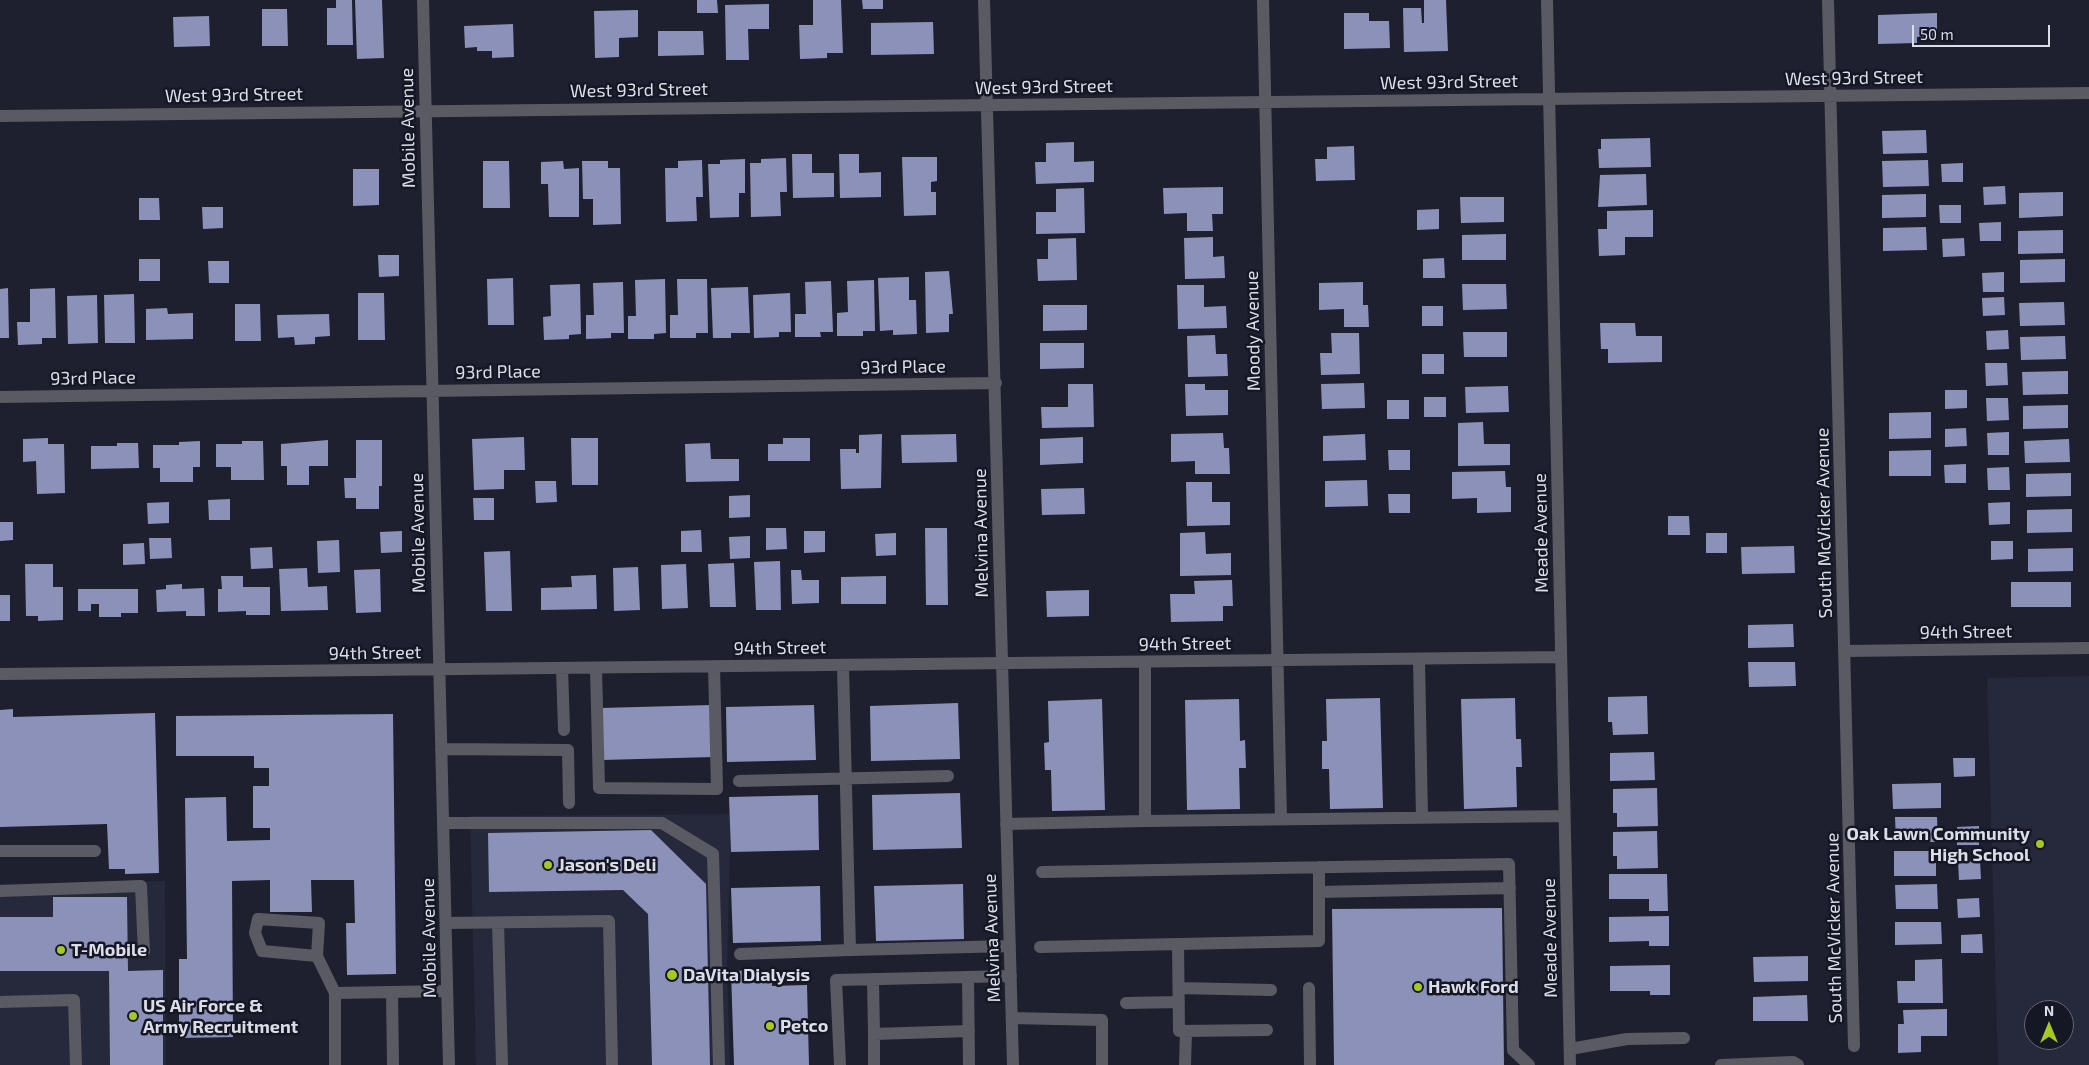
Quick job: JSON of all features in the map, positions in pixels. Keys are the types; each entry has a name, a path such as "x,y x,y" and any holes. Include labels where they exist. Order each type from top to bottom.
{"street":[{"name":"Mobile Avenue","path":"423,0 449,1065"},
{"name":"Melvina Avenue","path":"984,0 996,383 1001,663 1013,1065"},
{"name":"Moody Avenue","path":"1263,0 1281,819"},
{"name":"Meade Avenue","path":"1547,0 1570,1065"},
{"name":"South McVicker Avenue","path":"1828,0 1854,1046"},
{"name":"West 93rd Street","path":"0,116 2089,93"},
{"name":"93rd Place","path":"0,397 996,383"},
{"name":"94th Street","path":"1844,651 2089,648"},
{"name":"94th Street","path":"0,674 1560,657"},
{"path":"1419,659 1422,818"},
{"path":"1144,662 1144,821"},
{"path":"843,665 850,950"},
{"path":"596,668 599,788 717,788 714,666"},
{"path":"562,668 564,730"},
{"path":"441,749 568,750 569,803"},
{"path":"739,781 948,776"},
{"path":"1006,824 1564,816"},
{"path":"443,823 662,823 714,854 719,1065"},
{"path":"0,851 95,851"},
{"path":"1042,872 1509,864 1513,1050 1529,1065"},
{"path":"1040,947 1320,942 1319,867"},
{"path":"0,891 141,886 144,952"},
{"path":"1320,892 1510,888"},
{"path":"317,956 262,951 255,933 258,919 319,923 317,956 335,993 335,1065"},
{"path":"446,923 609,921 612,1065"},
{"path":"498,923 502,1065"},
{"path":"1178,944 1179,1032 1267,1030"},
{"path":"740,954 1010,946"},
{"path":"840,1065 836,980 1010,976"},
{"path":"968,977 969,1065"},
{"path":"873,979 874,1065"},
{"path":"1179,988 1271,990"},
{"path":"1309,988 1310,1065"},
{"path":"335,993 448,991"},
{"path":"392,992 393,1065"},
{"path":"0,1002 74,1000 76,1065"},
{"path":"1126,1003 1179,1002"},
{"path":"1012,1018 1102,1020 1102,1065"},
{"path":"874,1034 969,1031"},
{"path":"1185,1065 1186,1031"},
{"path":"1570,1049 1627,1039 1684,1038"},
{"path":"1721,1065 1796,1064"}],"shaded area":[{"name":"Oak Lawn Community High School","path":"2089,676 2089,1065 1998,1065 1987,678"},
{"path":"731,814 727,968 730,1065 476,1065 470,816"},
{"path":"165,881 166,1065 0,1065 0,884"}],"building":[{"path":"336,0 352,0 353,45 327,45 327,8 336,8"},
{"path":"355,0 382,0 384,58 357,59"},
{"path":"697,0 717,0 718,13 697,13"},
{"path":"813,0 841,0 843,53 827,53 827,58 800,59 799,25 813,25"},
{"path":"862,0 883,0 883,9 863,9"},
{"path":"1424,0 1446,0 1448,51 1404,52 1403,8 1421,8 1422,23 1424,23"},
{"path":"769,4 769,29 748,29 749,60 726,60 725,5"},
{"path":"262,9 287,9 288,46 262,46"},
{"path":"638,10 638,37 619,38 619,57 595,58 594,11"},
{"path":"1344,13 1369,13 1369,21 1389,21 1390,48 1344,49"},
{"path":"1937,13 1937,36 1917,37 1917,43 1878,44 1878,15"},
{"path":"209,16 210,46 174,47 173,17"},
{"path":"933,22 934,54 871,55 871,23"},
{"path":"513,24 514,57 492,58 492,51 477,51 477,47 465,48 464,26"},
{"path":"658,31 703,31 704,55 658,56"},
{"path":"1926,130 1927,153 1883,154 1882,131"},
{"path":"1650,138 1651,167 1599,168 1598,149 1601,149 1601,139"},
{"path":"1074,142 1074,162 1094,161 1094,182 1036,184 1035,162 1046,162 1046,143"},
{"path":"1354,146 1355,180 1316,181 1315,159 1327,159 1327,147"},
{"path":"792,154 812,154 812,173 834,173 834,197 793,198"},
{"path":"839,154 859,154 859,173 881,172 881,197 840,198"},
{"path":"902,157 937,157 937,181 931,182 931,192 936,192 936,215 904,216"},
{"path":"786,158 787,192 780,192 781,216 751,217 750,163 761,163 761,159"},
{"path":"745,159 745,193 739,193 739,217 710,218 708,164 720,164 720,160"},
{"path":"702,160 703,197 696,197 697,221 666,222 665,168 678,168 678,161"},
{"path":"1928,160 1929,186 1883,187 1882,161"},
{"path":"483,161 509,161 510,208 483,208"},
{"path":"563,161 564,169 579,168 579,217 549,217 548,184 541,184 541,162"},
{"path":"582,161 608,161 608,168 620,168 621,224 593,225 593,199 583,199"},
{"path":"1963,163 1963,182 1942,182 1941,164"},
{"path":"353,169 379,169 379,205 353,206"},
{"path":"1646,174 1647,205 1598,207 1600,175"},
{"path":"2005,186 2006,204 1984,205 1983,187"},
{"path":"1223,187 1223,214 1212,214 1213,231 1187,231 1187,213 1164,214 1163,188"},
{"path":"1084,188 1085,233 1036,234 1036,212 1056,212 1056,189"},
{"path":"2063,192 2063,216 2019,218 2019,193"},
{"path":"1926,194 1926,217 1882,218 1882,195"},
{"path":"1460,197 1504,197 1504,222 1461,223"},
{"path":"139,198 159,198 160,220 139,220"},
{"path":"1939,205 1961,205 1961,223 1940,223"},
{"path":"202,207 223,207 223,228 203,229"},
{"path":"1439,209 1439,229 1417,230 1417,210"},
{"path":"1653,210 1653,237 1625,237 1625,255 1599,256 1598,229 1607,229 1607,211"},
{"path":"2001,222 2001,241 1980,241 1979,223"},
{"path":"1926,227 1927,250 1883,251 1883,228"},
{"path":"2063,230 2063,253 2018,254 2018,231"},
{"path":"1506,234 1506,260 1462,260 1462,235"},
{"path":"1213,237 1213,257 1224,256 1225,278 1185,279 1184,238"},
{"path":"1076,238 1077,280 1038,281 1037,259 1048,259 1048,239"},
{"path":"1964,238 1965,256 1943,257 1942,239"},
{"path":"378,255 399,255 399,276 379,277"},
{"path":"1444,258 1445,278 1423,278 1423,259"},
{"path":"139,259 160,259 160,281 139,281"},
{"path":"2065,259 2065,282 2020,283 2020,260"},
{"path":"208,261 229,261 229,283 209,283"},
{"path":"949,271 953,314 949,314 949,332 926,333 925,272"},
{"path":"2004,272 2004,292 1983,292 1982,273"},
{"path":"909,277 909,300 916,300 917,334 893,335 893,330 880,331 878,278"},
{"path":"513,278 514,325 488,325 487,279"},
{"path":"665,279 666,333 654,334 654,339 628,339 628,316 636,316 635,280"},
{"path":"677,279 707,279 708,333 696,333 696,338 670,338 670,315 678,315"},
{"path":"874,280 875,331 863,331 863,336 837,336 837,313 848,312 847,281"},
{"path":"831,281 833,332 820,332 821,337 795,337 795,314 806,314 805,282"},
{"path":"623,282 624,333 611,333 611,338 586,339 586,315 594,315 593,283"},
{"path":"1363,282 1363,305 1368,305 1369,327 1344,327 1344,309 1319,310 1319,283"},
{"path":"580,284 581,334 569,335 569,339 544,340 543,317 551,316 550,285"},
{"path":"1462,284 1506,284 1507,309 1463,310"},
{"path":"1177,285 1204,285 1204,307 1226,306 1227,328 1178,329"},
{"path":"748,287 750,333 731,333 731,338 713,338 711,288"},
{"path":"8,288 9,338 0,338 0,289"},
{"path":"55,288 56,338 42,338 42,344 18,345 17,322 30,322 30,289"},
{"path":"358,293 384,293 385,340 358,340"},
{"path":"790,293 791,332 779,332 779,337 754,338 753,295"},
{"path":"134,294 135,343 105,343 104,295"},
{"path":"97,295 98,343 68,344 67,296"},
{"path":"2004,297 2005,315 1983,316 1982,298"},
{"path":"2064,302 2065,325 2020,326 2019,303"},
{"path":"235,304 260,304 261,341 235,341"},
{"path":"1043,305 1087,305 1087,330 1043,331"},
{"path":"1422,306 1443,306 1443,326 1422,326"},
{"path":"167,308 168,314 193,313 193,339 146,340 146,309"},
{"path":"329,314 330,336 315,337 315,344 295,345 294,337 278,338 277,315"},
{"path":"1600,323 1635,323 1636,336 1662,336 1662,362 1608,363 1608,349 1601,349"},
{"path":"2008,330 2009,349 1987,350 1986,331"},
{"path":"1463,332 1507,332 1507,357 1464,357"},
{"path":"1331,333 1359,333 1360,374 1321,375 1320,353 1332,353"},
{"path":"1215,335 1216,354 1227,354 1228,376 1188,377 1187,336"},
{"path":"2065,336 2066,359 2021,360 2020,337"},
{"path":"1040,343 1084,343 1084,368 1040,369"},
{"path":"1422,354 1444,354 1444,374 1422,374"},
{"path":"1985,363 2007,363 2008,385 1986,386"},
{"path":"2068,371 2068,394 2023,395 2022,372"},
{"path":"1364,383 1365,408 1322,409 1321,384"},
{"path":"1068,384 1093,384 1094,427 1042,428 1041,407 1068,407"},
{"path":"1185,384 1205,384 1205,390 1228,390 1228,415 1186,416"},
{"path":"1508,386 1509,412 1466,413 1465,387"},
{"path":"1945,390 1967,390 1967,408 1945,409"},
{"path":"1424,397 1446,397 1446,417 1424,417"},
{"path":"1986,398 2008,398 2009,420 1987,421"},
{"path":"1387,400 1409,400 1409,419 1387,419"},
{"path":"2068,405 2068,428 2023,429 2023,406"},
{"path":"1931,412 1931,438 1889,439 1889,413"},
{"path":"1483,422 1484,444 1510,444 1510,465 1458,466 1458,423"},
{"path":"1966,428 1967,446 1945,447 1945,429"},
{"path":"2009,432 2009,455 1988,455 1987,433"},
{"path":"1223,433 1224,448 1229,448 1230,474 1195,474 1195,461 1171,462 1171,434"},
{"path":"882,434 881,488 841,489 840,449 856,449 856,453 859,453 859,435"},
{"path":"956,434 957,462 902,463 901,435"},
{"path":"1365,434 1366,460 1323,461 1323,436"},
{"path":"524,437 525,470 504,470 504,489 474,490 472,439"},
{"path":"1083,437 1083,463 1040,465 1040,439"},
{"path":"48,438 48,444 64,444 65,493 37,494 36,461 23,462 23,439"},
{"path":"571,438 598,438 598,485 572,485"},
{"path":"783,438 810,438 810,461 768,461 768,444 783,444"},
{"path":"2069,439 2070,462 2025,463 2024,441"},
{"path":"328,440 328,466 309,466 309,485 287,485 287,466 281,466 281,444"},
{"path":"356,440 382,440 382,486 379,486 379,509 356,509 356,498 345,498 344,478 356,478"},
{"path":"200,441 200,467 193,467 193,482 160,482 160,468 153,468 153,445 179,445 179,442"},
{"path":"242,441 263,441 264,480 231,480 231,467 216,467 216,444 242,444"},
{"path":"117,443 138,443 139,468 91,469 91,446 117,446"},
{"path":"710,443 711,459 739,459 739,481 686,482 685,444"},
{"path":"1388,450 1410,450 1410,470 1389,470"},
{"path":"1931,450 1931,476 1889,476 1889,451"},
{"path":"1966,464 1966,483 1945,483 1944,465"},
{"path":"2009,467 2010,490 1988,490 1987,468"},
{"path":"1505,471 1506,487 1511,487 1511,512 1477,513 1477,498 1452,499 1452,472"},
{"path":"2071,473 2071,496 2026,497 2026,474"},
{"path":"1367,480 1368,506 1325,507 1325,481"},
{"path":"535,481 556,481 557,502 536,503"},
{"path":"1186,482 1212,482 1212,502 1230,502 1230,525 1187,526"},
{"path":"1084,488 1085,514 1042,515 1041,489"},
{"path":"1388,494 1410,494 1410,513 1389,513"},
{"path":"750,495 750,517 729,518 729,496"},
{"path":"473,498 494,498 494,520 474,520"},
{"path":"230,499 230,520 209,520 208,500"},
{"path":"169,502 169,523 148,524 147,503"},
{"path":"2010,502 2010,524 1989,525 1988,503"},
{"path":"2072,509 2072,532 2027,533 2027,510"},
{"path":"1668,516 1689,516 1690,535 1668,535"},
{"path":"0,522 13,522 13,540 0,541"},
{"path":"766,528 786,528 787,549 766,550"},
{"path":"925,528 947,528 948,605 926,605"},
{"path":"701,530 702,552 681,552 681,531"},
{"path":"402,531 402,552 381,553 380,532"},
{"path":"804,531 825,531 825,552 804,553"},
{"path":"1205,532 1206,554 1231,553 1231,575 1180,576 1180,533"},
{"path":"896,533 896,555 876,556 875,534"},
{"path":"1706,533 1727,533 1727,553 1706,553"},
{"path":"750,536 750,558 730,559 729,537"},
{"path":"149,538 171,538 172,558 150,559"},
{"path":"339,540 340,572 318,573 317,541"},
{"path":"1991,541 2013,541 2013,559 1991,560"},
{"path":"144,543 145,564 123,565 123,544"},
{"path":"1794,546 1795,573 1742,574 1741,547"},
{"path":"272,547 273,568 251,569 250,548"},
{"path":"2073,548 2073,571 2028,572 2028,549"},
{"path":"510,551 512,611 486,611 484,552"},
{"path":"780,561 781,610 756,610 754,562"},
{"path":"734,563 736,607 710,607 708,564"},
{"path":"25,564 53,564 53,587 63,587 63,620 38,621 38,616 26,616"},
{"path":"686,564 688,608 662,609 661,565"},
{"path":"638,567 640,610 614,611 613,568"},
{"path":"307,568 308,587 327,586 328,610 281,611 279,569"},
{"path":"380,569 381,612 356,613 354,570"},
{"path":"791,570 801,570 802,580 819,580 819,603 792,604"},
{"path":"596,575 597,609 541,610 541,588 572,587 571,576"},
{"path":"221,576 243,576 243,587 270,587 270,615 246,615 246,611 218,612 218,589 222,589"},
{"path":"886,576 886,604 841,604 841,577"},
{"path":"1232,580 1233,606 1223,606 1223,621 1171,622 1170,594 1195,594 1194,581"},
{"path":"2011,582 2071,582 2071,607 2011,607"},
{"path":"182,584 182,589 204,588 205,616 186,616 186,611 157,612 156,590 166,589 166,585"},
{"path":"78,589 138,589 138,613 121,613 121,617 99,617 99,604 91,604 91,611 78,611"},
{"path":"1089,590 1089,616 1047,617 1046,591"},
{"path":"0,595 10,595 10,621 0,621"},
{"path":"1793,624 1794,647 1748,648 1748,625"},
{"path":"1748,662 1795,662 1796,686 1749,687"},
{"path":"1647,696 1648,734 1613,735 1612,722 1608,722 1608,697"},
{"path":"1380,698 1383,808 1330,809 1329,769 1322,769 1322,741 1327,741 1326,699"},
{"path":"1515,698 1516,739 1521,739 1522,767 1516,767 1517,807 1464,809 1461,699"},
{"path":"1102,699 1105,810 1052,811 1051,770 1045,770 1044,743 1049,742 1048,701"},
{"path":"1239,699 1240,741 1245,740 1246,768 1239,768 1240,809 1187,810 1185,700"},
{"path":"958,703 960,759 871,761 870,706"},
{"path":"712,705 713,757 602,760 601,708"},
{"path":"814,705 816,760 727,762 726,707"},
{"path":"13,709 13,717 155,713 159,873 125,874 125,869 109,869 107,824 0,827 0,710"},
{"path":"393,714 396,974 347,975 346,923 355,923 354,880 311,880 312,912 270,912 270,880 232,881 233,1037 179,1038 179,959 187,959 185,798 226,797 227,841 270,840 270,828 253,828 253,786 269,786 269,768 254,768 254,756 176,756 176,716"},
{"path":"1654,752 1655,780 1610,781 1610,753"},
{"path":"1953,758 1975,758 1975,776 1954,777"},
{"path":"1941,783 1941,808 1893,809 1892,784"},
{"path":"1657,788 1658,826 1617,827 1617,813 1613,813 1613,789"},
{"path":"960,793 962,848 873,850 872,795"},
{"path":"818,795 819,850 731,852 729,797"},
{"path":"1895,817 1937,817 1938,842 1896,842"},
{"path":"1979,826 1979,845 1957,845 1957,827"},
{"path":"651,830 706,884 710,1065 652,1065 648,914 623,890 489,892 488,833"},
{"path":"1657,831 1658,868 1617,869 1617,856 1613,856 1613,832"},
{"path":"1894,851 1936,851 1936,876 1894,876"},
{"path":"1980,861 1981,879 1959,880 1958,862"},
{"path":"1609,874 1667,874 1668,911 1649,911 1649,899 1609,899"},
{"path":"963,884 964,939 876,941 874,886"},
{"path":"1937,884 1938,909 1896,909 1895,885"},
{"path":"820,886 821,941 733,943 731,888"},
{"path":"53,897 127,897 128,971 163,970 163,1065 110,1065 109,971 0,971 0,917 53,917"},
{"path":"1979,898 1980,917 1958,918 1957,899"},
{"name":"Hawk Ford","path":"1502,908 1504,1065 1334,1065 1332,909"},
{"path":"1669,916 1669,946 1649,946 1649,941 1609,942 1609,917"},
{"path":"1895,922 1941,922 1942,944 1895,945"},
{"path":"1982,934 1983,953 1961,953 1961,935"},
{"path":"1808,956 1808,981 1754,982 1753,957"},
{"path":"1942,959 1943,1003 1898,1003 1897,981 1915,981 1915,960"},
{"path":"1670,965 1670,995 1650,995 1650,991 1610,991 1610,966"},
{"name":"Petco","path":"772,970 772,986 807,985 809,1065 734,1065 731,971"},
{"path":"1807,995 1808,1021 1753,1021 1753,997"},
{"path":"1947,1009 1947,1036 1921,1036 1921,1052 1898,1053 1898,1024 1904,1024 1903,1010"}],"place":[{"name":"Oak Lawn Community High School","path":"2040,844"},
{"name":"Jason's Deli","path":"548,865"},
{"name":"T-Mobile","path":"61,950"},
{"name":"DaVita Dialysis","path":"672,975"},
{"name":"Hawk Ford","path":"1418,987"},
{"name":"US Air Force & Army Recruitment","path":"133,1016"},
{"name":"Petco","path":"770,1026"}]}
